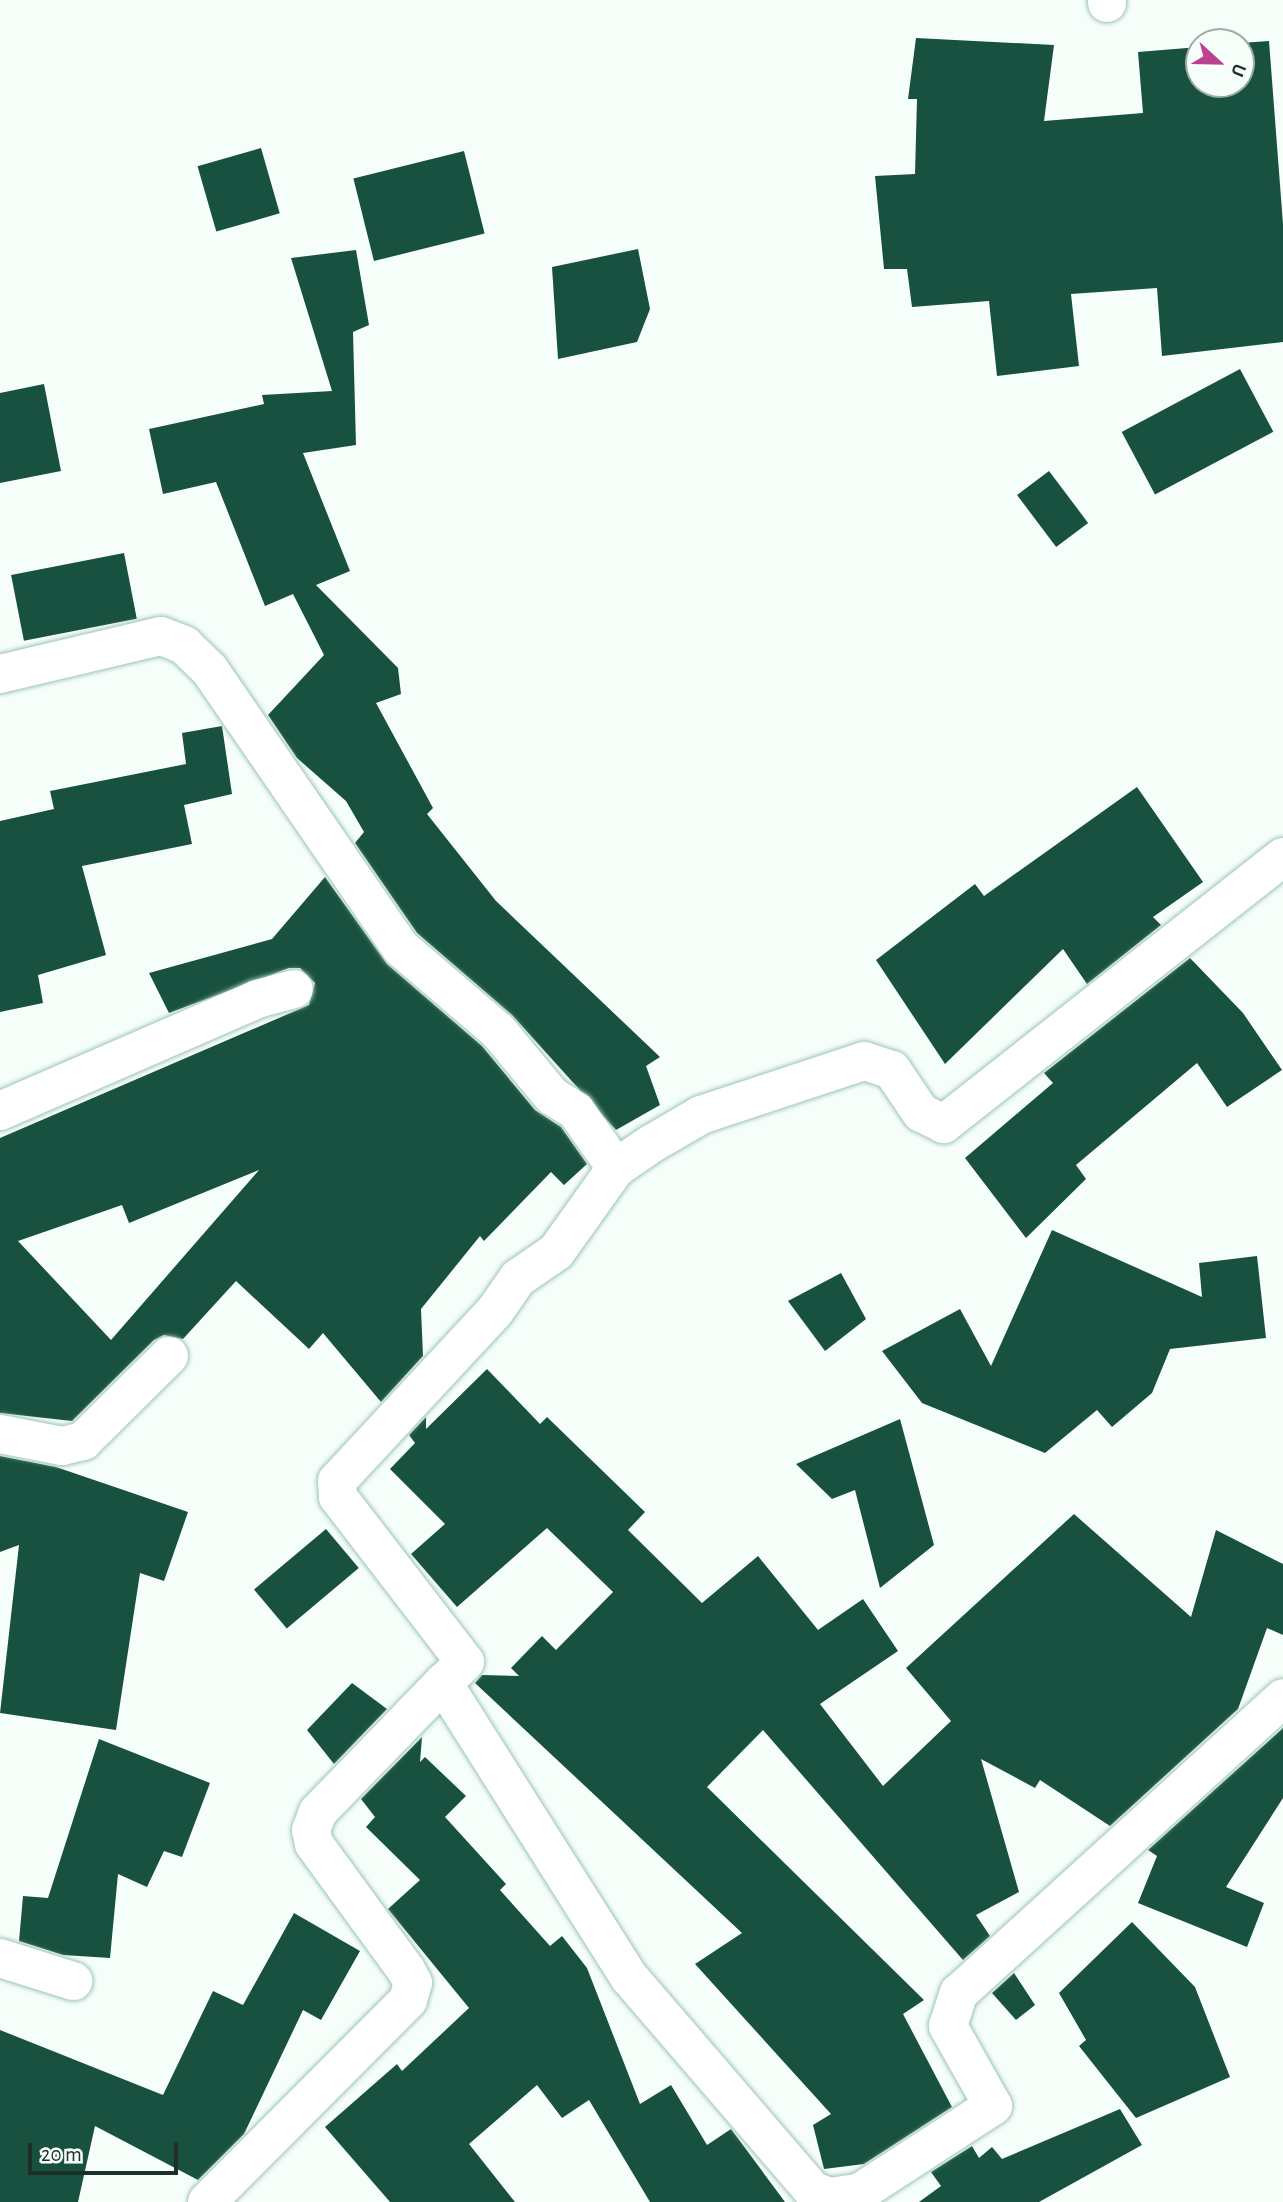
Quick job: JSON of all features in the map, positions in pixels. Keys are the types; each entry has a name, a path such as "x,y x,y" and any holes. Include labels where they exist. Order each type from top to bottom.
{"street":[{"path":"0,674 161,636 184,645 209,669 393,940 416,966 498,1031 552,1096 576,1111 616,1168"},
{"path":"207,2202 408,2000 413,1983 314,1844 311,1830 318,1812 465,1661 338,1497 337,1481 495,1311 518,1278 556,1252 616,1168 701,1115 864,1061 891,1070 921,1113 944,1124 1283,857"},
{"path":"0,1111 257,999 294,989"},
{"path":"0,1434 62,1446 83,1441 169,1356"},
{"path":"443,1683 656,2013 812,2190 839,2198 859,2193 993,2106 948,2026 959,1993 1283,1698"},
{"path":"0,1958 73,1981"}],"building":[{"path":"916,38 1054,45 1044,121 1143,113 1138,52 1185,48 1185,98 1255,98 1255,42 1269,41 1283,224 1283,342 1162,356 1157,288 1071,294 1079,366 997,376 989,301 912,307 907,269 884,269 875,176 915,174 917,99 908,99"},
{"path":"261,148 280,213 216,232 198,166"},
{"path":"464,151 485,233 374,261 353,179"},
{"path":"638,249 650,309 637,342 558,359 552,267"},
{"path":"356,250 369,325 353,332 356,445 303,453 350,571 316,585 398,668 401,694 376,703 433,808 427,814 496,901 660,1057 646,1066 660,1105 616,1130 512,1015 417,933 355,843 364,832 346,801 297,758 268,715 324,655 293,594 265,606 216,482 163,494 149,429 264,404 262,395 332,391 291,258"},
{"path":"1240,369 1273,432 1155,495 1122,432"},
{"path":"44,384 61,471 0,483 0,393"},
{"path":"1049,471 1088,523 1056,547 1017,495"},
{"path":"124,553 137,619 24,641 11,575"},
{"path":"222,726 232,794 184,805 192,844 82,866 106,955 38,975 43,1003 0,1012 0,821 54,809 50,791 186,764 182,733"},
{"path":"1137,787 1203,882 1153,917 1161,925 1087,984 1063,949 945,1064 876,960 975,884 984,896"},
{"path":"325,877 387,964 482,1046 535,1110 561,1127 587,1164 564,1185 551,1172 484,1241 480,1236 421,1309 423,1356 381,1402 323,1333 309,1349 236,1281 183,1339 164,1335 154,1340 72,1421 0,1413 0,1138 309,1005 315,983 300,968 289,968 169,1013 149,973 272,939","holes":["259,1170 111,1340 18,1241 122,1205 129,1223"]},
{"path":"1190,958 1243,1013 1282,1070 1227,1107 1197,1063 1076,1165 1086,1179 1026,1238 965,1158 1053,1083 1044,1073"},
{"path":"1052,1230 1202,1297 1199,1263 1257,1256 1266,1338 1170,1349 1152,1393 1112,1427 1097,1410 1045,1453 922,1403 882,1351 960,1309 991,1366"},
{"path":"841,1273 866,1319 825,1351 788,1301"},
{"path":"487,1369 540,1424 547,1417 645,1512 628,1530 702,1603 758,1556 818,1630 863,1599 898,1651 820,1704 883,1786 951,1721 906,1668 1074,1514 1191,1617 1216,1530 1283,1564 1283,1635 1267,1628 1238,1709 1110,1826 1040,1780 1035,1788 981,1759 1019,1892 976,1915 990,1936 963,1960 763,1730 707,1787 924,2000 903,2014 952,2107 864,2164 824,2169 813,2125 831,2114 695,1964 742,1933 475,1683 482,1675 519,1676 511,1668 542,1636 556,1650 613,1592 547,1528 457,1607 411,1554 445,1524 390,1469 415,1443 409,1435 426,1417 426,1429"},
{"path":"900,1419 934,1545 880,1588 855,1490 832,1499 796,1464"},
{"path":"0,1456 56,1467 188,1512 164,1581 140,1573 116,1730 0,1713 19,1545 0,1552"},
{"path":"326,1529 359,1568 287,1628 254,1589"},
{"path":"352,1683 387,1709 334,1764 307,1730"},
{"path":"1283,1728 1283,1798 1226,1887 1264,1903 1247,1947 1138,1903 1157,1856 1148,1850"},
{"path":"422,1737 420,1762 425,1757 466,1796 445,1817 506,1884 500,1890 550,1946 562,1936 587,1968 640,2104 671,2085 707,2145 731,2129 785,2202 650,2202 589,2100 562,2118 537,2085 469,2144 515,2202 390,2202 325,2127 397,2064 402,2071 469,2008 388,1909 420,1880 366,1827 375,1817 361,1799"},
{"path":"99,1739 210,1783 182,1857 164,1851 147,1887 118,1874 110,1958 63,1955 19,1941 23,1896 48,1898"},
{"path":"294,1913 360,1951 321,2020 303,2010 244,2134 198,2180 95,2126 78,2202 0,2202 0,2030 163,2095 213,1991 243,2005"},
{"path":"1132,1922 1195,1987 1230,2077 1136,2118 1079,2046 1086,2040 1059,1993"},
{"path":"1014,1973 1035,2005 1016,2020 992,1993"},
{"path":"1120,2109 1142,2145 1039,2202 919,2202 941,2186 931,2172 972,2146 979,2158 992,2147 1002,2159"}]}
